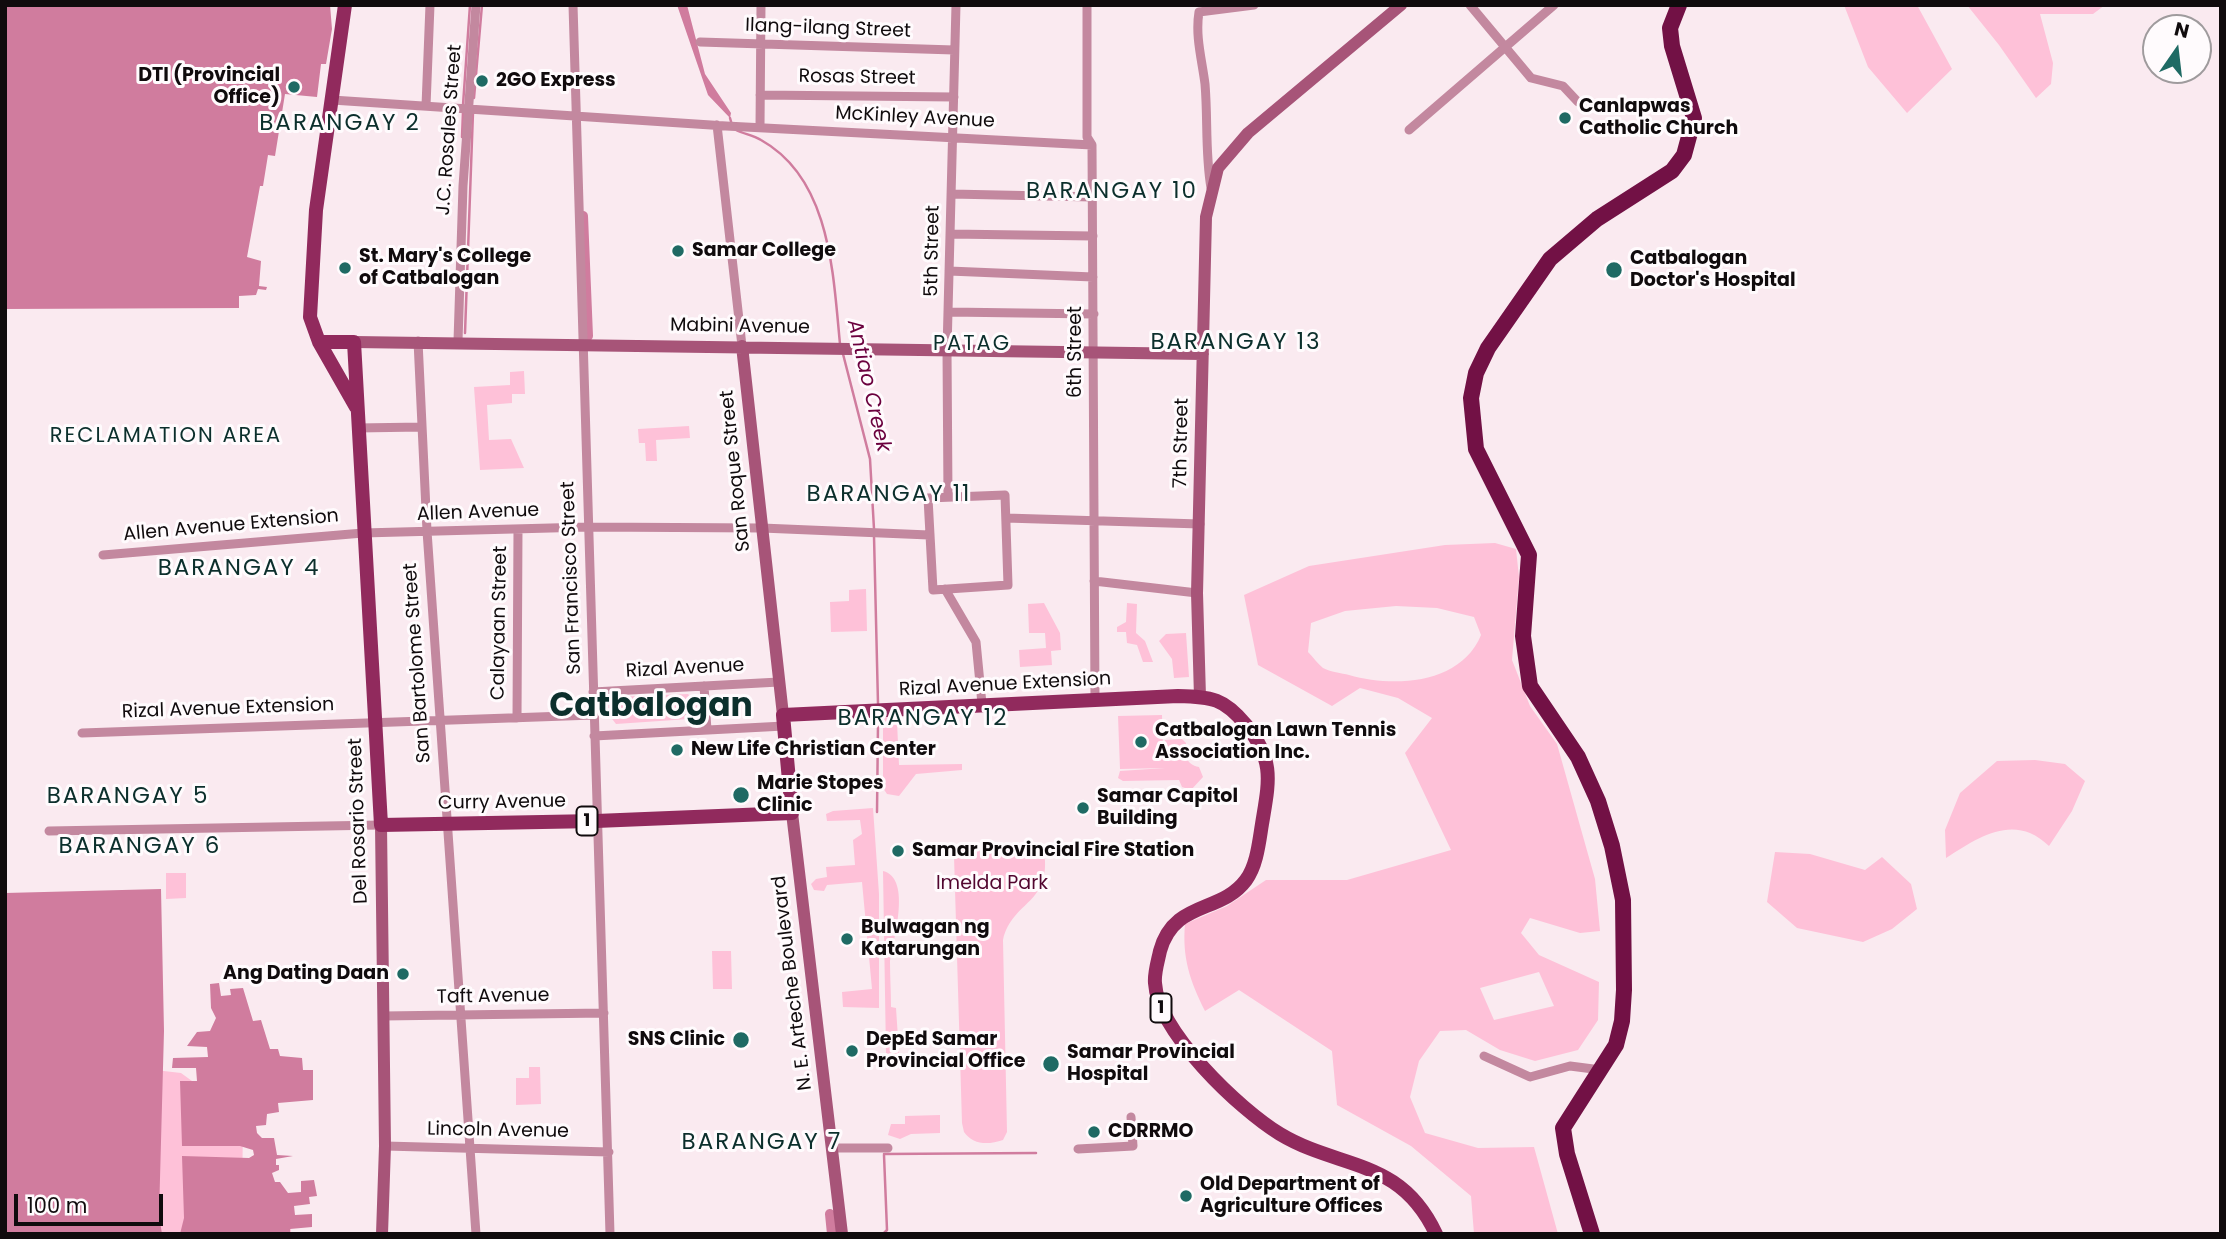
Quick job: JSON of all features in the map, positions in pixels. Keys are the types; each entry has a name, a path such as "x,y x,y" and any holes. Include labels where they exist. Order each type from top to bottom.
{"highway":[{"path":"1592,1234 1567,1154 1563,1128 1616,1045 1622,1021 1623,900 1612,846 1598,801 1578,757 1530,686 1523,636 1529,555 1476,449 1471,398 1476,373 1488,348 1550,259 1597,219 1672,171 1684,155 1695,118 1672,46 1670,28 1679,5"}],"main road":[{"name":"Del Rosario Street","path":"345,5 316,210 310,317 318,342 356,408"},
{"name":"Mabini Avenue","path":"318,342 354,342"},
{"name":"Del Rosario Street","path":"354,342 381,825"},
{"name":"Rizal Avenue Extension","path":"783,720 890,709 1200,696 1229,705 1259,737 1267,763 1268,788 1255,860 1246,880 1228,895 1203,905 1176,921 1167,934 1154,981 1158,1001 1168,1023 1195,1058 1252,1114 1282,1135 1376,1171 1406,1191 1428,1218 1436,1234"},
{"name":"San Roque Street","path":"783,720 792,813"},
{"name":"Curry Avenue","path":"381,825 596,821 792,813"}],"street":[{"path":"426,106 430,5"},
{"name":"J.C. Rosales Street","path":"458,341 468,109 476,5"},
{"name":"San Francisco Street","path":"573,5 579,116 596,821 610,1152 610,1234"},
{"path":"760,127 761,5"},
{"name":"5th Street","path":"948,497 947,350 956,5"},
{"name":"6th Street","path":"1087,5 1087,137 1092,145 1093,197 1095,700"},
{"path":"1211,190 1205,155 1205,85 1197,26 1199,12 1254,5"},
{"name":"7th Street","path":"1200,696 1197,593 1206,217 1211,190 1218,168 1248,133 1401,5"},
{"path":"1470,5 1531,78 1563,86 1578,102"},
{"path":"1409,130 1554,5"},
{"name":"Ilang-ilang Street","path":"700,42 954,50"},
{"name":"Rosas Street","path":"760,95 954,97"},
{"path":"332,100 579,116"},
{"name":"McKinley Avenue","path":"579,116 1092,145"},
{"name":"San Roque Street","path":"727,126 742,346 783,720"},
{"path":"951,194 1093,197"},
{"path":"950,234 1093,236"},
{"path":"949,271 1093,277"},
{"path":"949,312 1094,314"},
{"name":"San Bartolome Street","path":"418,341 427,531 476,1234"},
{"name":"Mabini Avenue","path":"354,342 458,341 1203,354"},
{"path":"357,428 422,427"},
{"path":"1005,495 1006,518 1008,585 933,590 928,498 1005,495"},
{"path":"1006,518 1200,524"},
{"name":"Allen Avenue","path":"363,533 588,527 762,528 929,536"},
{"name":"Calayaan Street","path":"517,718 518,529"},
{"name":"Allen Avenue Extension","path":"103,555 363,533"},
{"path":"1094,581 1197,593"},
{"path":"945,589 976,642 982,704"},
{"name":"Rizal Avenue","path":"593,692 779,682"},
{"path":"704,686 706,730"},
{"path":"375,724 594,715"},
{"path":"594,736 706,730 783,720"},
{"name":"Rizal Avenue Extension","path":"82,733 375,724"},
{"name":"N. E. Arteche Boulevard","path":"792,813 842,1234"},
{"path":"49,831 381,825"},
{"name":"Del Rosario Street","path":"381,825 385,1146 382,1234"},
{"name":"Taft Avenue","path":"383,1016 604,1013"},
{"path":"1484,1056 1530,1076 1570,1066 1601,1070"},
{"path":"1078,1149 1133,1146 1131,1117"},
{"name":"Lincoln Avenue","path":"385,1146 610,1152"},
{"path":"832,1148 884,1148"}],"green space":[{"path":"1844,5 1917,5 1952,69 1907,113 1868,67"},
{"path":"1967,5 2105,5 2093,14 2040,14 2053,63 2051,84 2036,98"},
{"path":"524,371 525,394 512,394 512,403 487,405 489,440 511,439 524,468 480,470 474,387 510,385 510,372"},
{"path":"689,426 690,438 656,440 657,461 646,461 645,443 639,443 638,429"},
{"path":"1495,543 1516,549 1519,577 1512,660 1530,706 1557,744 1595,879 1600,931 1580,933 1530,918 1521,933 1539,955 1599,982 1598,1020 1578,1050 1535,1061 1500,1050 1466,1030 1440,1031 1419,1061 1410,1097 1425,1133 1478,1148 1534,1147 1558,1234 1474,1234 1471,1196 1411,1146 1337,1105 1332,1051 1239,990 1205,1011 1195,990 1186,959 1185,924 1227,906 1266,880 1347,880 1451,850 1405,753 1432,718 1398,698 1360,688 1332,706 1258,665 1244,595 1309,566 1445,545","holes":["1396,606 1437,608 1474,617 1481,635 1471,651 1458,664 1443,673 1406,681 1367,679 1329,670 1323,668 1308,652 1311,623 1345,611","1539,972 1554,1006 1494,1020 1480,988"]},
{"path":"866,589 867,631 831,632 830,602 849,601 849,590"},
{"path":"1044,603 1060,633 1061,650 1051,651 1052,665 1020,667 1019,650 1046,648 1045,633 1029,633 1028,604"},
{"path":"1127,603 1137,604 1136,633 1145,641 1153,662 1143,662 1137,645 1127,643 1126,632 1117,632 1117,627 1126,622"},
{"path":"1186,633 1189,677 1174,678 1172,659 1159,641 1166,634"},
{"path":"688,694 698,705 689,719 616,724 606,711 610,699 616,697"},
{"path":"883,714 900,714 897,722 899,765 962,764 962,770 916,774 899,796 887,794 883,788"},
{"path":"1162,715 1163,749 1165,740 1182,739 1186,743 1189,762 1199,767 1203,777 1191,790 1182,787 1179,780 1123,781 1118,778 1120,771 1165,768 1120,769 1118,716"},
{"path":"2035,760 2065,764 2085,781 2072,811 2049,846 2036,836 2010,829 1985,836 1946,858 1945,830 1960,793 1997,761"},
{"path":"873,808 879,894 879,1008 843,1007 842,992 872,989 862,882 827,885 824,891 814,890 811,884 816,879 827,877 826,867 855,865 853,840 862,834 860,820 827,821 826,814"},
{"name":"Imelda Park","path":"1037,845 1044,851 1045,869 1042,882 1037,892 1015,916 1003,940 1007,1132 1003,1140 981,1143 964,1132 962,1123 954,856 962,846"},
{"path":"1775,852 1810,854 1865,870 1882,857 1911,884 1917,909 1892,929 1863,942 1797,928 1767,902"},
{"path":"883,871 892,876 899,898 890,962 891,1007 896,1008 899,1053 892,1059 886,1054"},
{"path":"166,873 186,873 186,898 166,899"},
{"path":"712,951 731,951 732,989 713,989"},
{"path":"529,1067 540,1067 541,1104 516,1105 516,1078 529,1078"},
{"path":"155,1070 181,1073 243,1118 242,1206 291,1204 291,1234 153,1234"},
{"path":"940,1115 940,1133 911,1134 900,1139 888,1135 891,1124 905,1124 905,1116"}],"shaded area":[{"path":"5,5 330,5 332,29 326,64 321,64 317,97 285,94 275,156 268,155 263,186 260,186 247,257 261,261 259,286 267,287 266,290 258,289 256,295 239,296 239,308 5,309"},
{"path":"677,5 687,5 705,74 731,113 730,118 708,95"},
{"path":"161,889 164,1031 159,1215 162,1234 5,1234 5,893"},
{"path":"219,983 221,996 231,995 230,989 243,988 253,1021 261,1020 270,1049 278,1049 280,1056 302,1058 303,1070 313,1070 313,1100 278,1103 279,1112 267,1114 266,1125 256,1126 257,1133 262,1138 274,1138 277,1155 293,1156 276,1159 279,1170 272,1173 275,1182 280,1182 288,1193 301,1192 301,1181 314,1180 317,1196 309,1197 310,1204 294,1206 295,1215 312,1214 312,1227 290,1229 290,1234 180,1234 184,1218 182,1156 249,1158 254,1155 253,1150 240,1146 182,1146 180,1081 197,1081 196,1068 172,1068 173,1058 208,1057 207,1047 187,1046 197,1032 210,1031 216,1018 211,1008 210,984"}],"waterway":[{"path":"463,105 470,5"},
{"path":"474,98 482,5"},
{"path":"462,137 463,112"},
{"path":"465,333 473,112"},
{"name":"Antiao Creek","path":"730,118 732,125"},
{"name":"Antiao Creek","path":"736,130 761,140 784,157 802,178 815,203 830,259 840,344"},
{"path":"583,216 588,336"},
{"name":"Antiao Creek","path":"843,354 870,459 874,529"},
{"name":"Antiao Creek","path":"874,536 878,704"},
{"name":"Antiao Creek","path":"877,812 878,724"},
{"path":"884,1154 1036,1153"},
{"name":"Antiao Creek","path":"883,1234 887,1230 884,1155"},
{"path":"830,1214 832,1234"}],"place":[{"name":"2GO Express","path":"482,81"},
{"name":"DTI (Provincial Office)","path":"294,87"},
{"name":"Canlapwas Catholic Church","path":"1565,118"},
{"name":"Samar College","path":"678,251"},
{"name":"St. Mary's College of Catbalogan","path":"345,268"},
{"name":"Catbalogan Doctor's Hospital","path":"1614,270"},
{"name":"Catbalogan Lawn Tennis Association Inc.","path":"1141,742"},
{"name":"New Life Christian Center","path":"677,750"},
{"name":"Marie Stopes Clinic","path":"741,795"},
{"name":"Samar Capitol Building","path":"1083,808"},
{"name":"Samar Provincial Fire Station","path":"898,851"},
{"name":"Bulwagan ng Katarungan","path":"847,939"},
{"name":"Ang Dating Daan","path":"403,974"},
{"name":"SNS Clinic","path":"741,1040"},
{"name":"DepEd Samar Provincial Office","path":"852,1051"},
{"name":"Samar Provincial Hospital","path":"1051,1064"},
{"name":"CDRRMO","path":"1094,1132"},
{"name":"Old Department of Agriculture Offices","path":"1186,1196"}],"district":[{"name":"BARANGAY 2","path":"340,124"},
{"name":"BARANGAY 10","path":"1112,192"},
{"name":"BARANGAY 13","path":"1236,343"},
{"name":"PATAG","path":"972,345"},
{"name":"RECLAMATION AREA","path":"166,437"},
{"name":"BARANGAY 11","path":"889,495"},
{"name":"BARANGAY 4","path":"239,569"},
{"name":"Catbalogan","path":"651,708"},
{"name":"BARANGAY 12","path":"923,719"},
{"name":"BARANGAY 5","path":"128,797"},
{"name":"BARANGAY 6","path":"140,847"},
{"name":"BARANGAY 7","path":"762,1143"}]}
